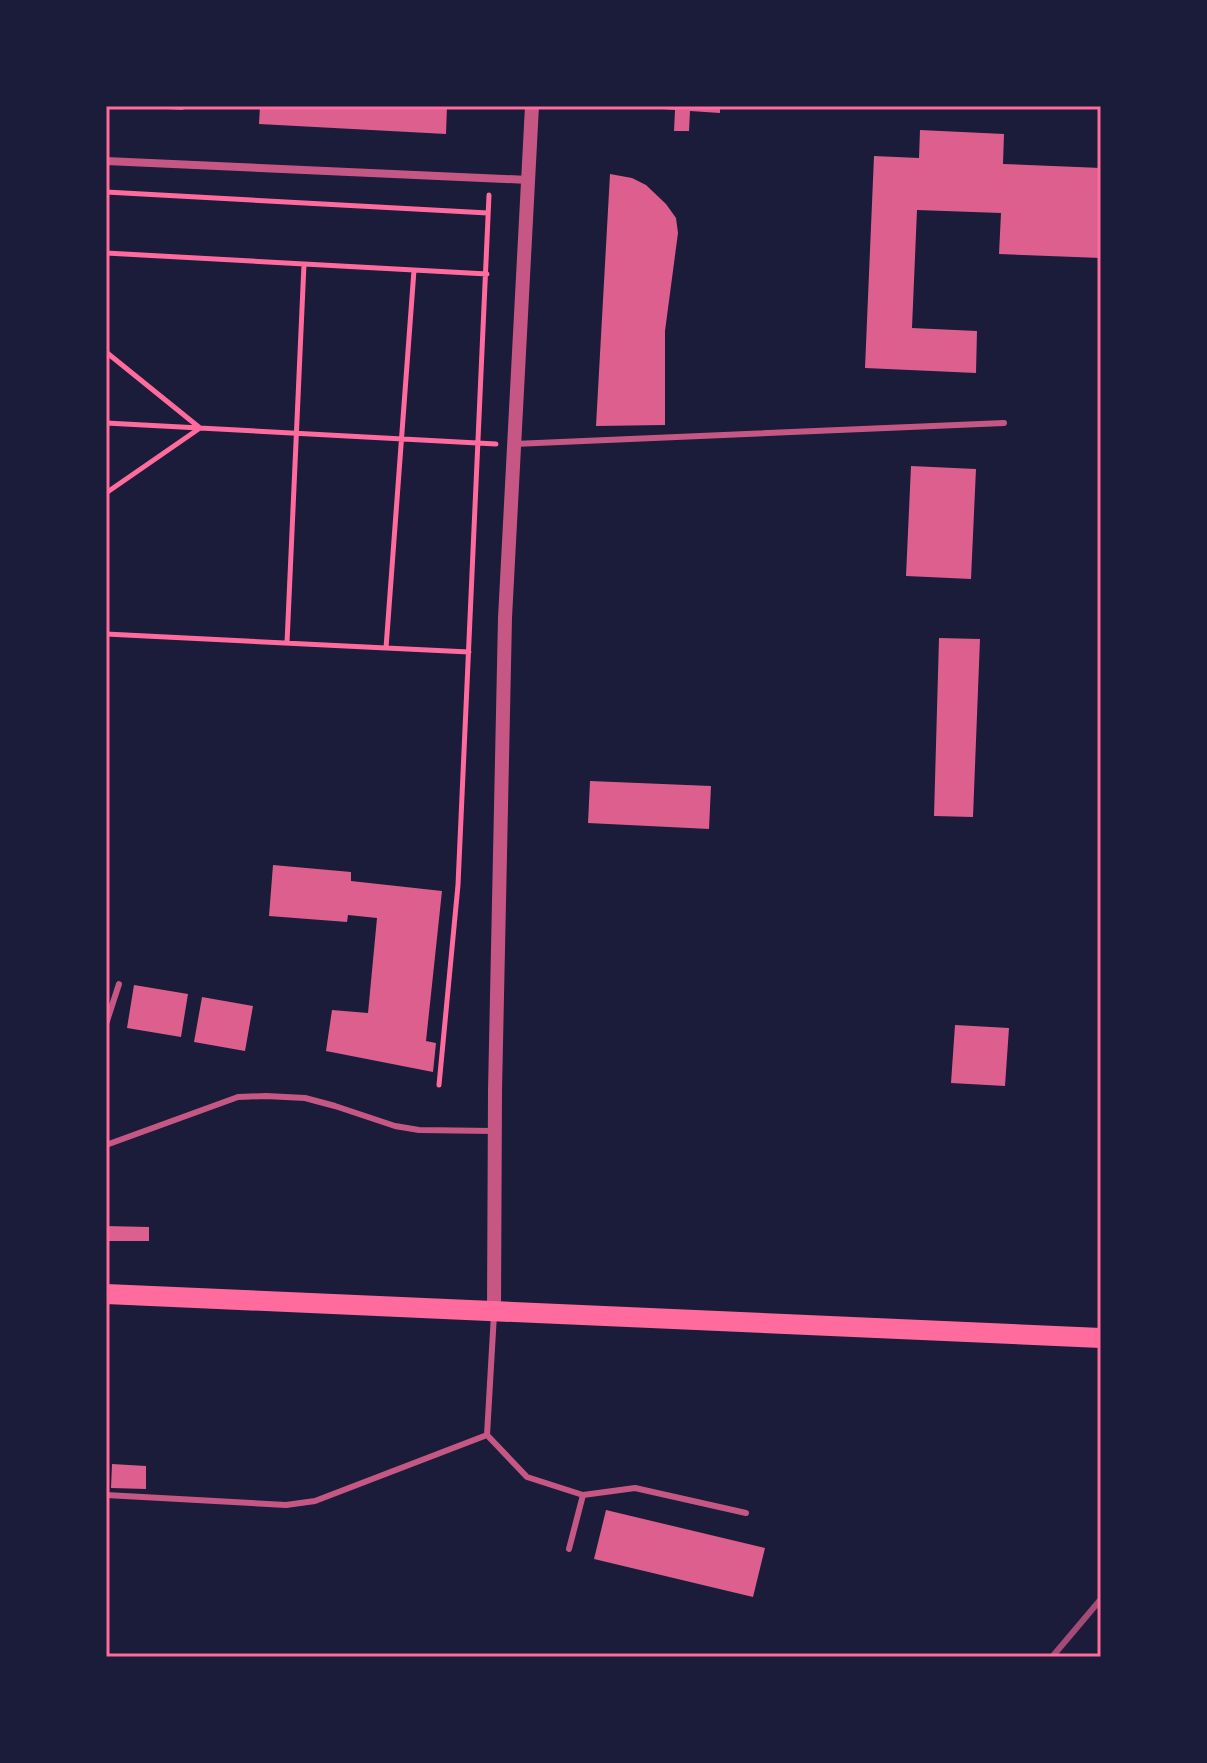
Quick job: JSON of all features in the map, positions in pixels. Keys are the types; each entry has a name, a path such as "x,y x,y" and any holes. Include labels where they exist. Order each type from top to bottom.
{"highway":[{"path":"106,1294 1101,1338"}],"street":[{"path":"494,1310 505,618 532,106"},
{"path":"106,161 529,180"}],"lane":[{"path":"514,444 1004,423"},
{"path":"106,1024 119,984"},
{"path":"106,1145 238,1097 305,1098 395,1126 419,1130 495,1131"},
{"path":"494,1310 487,1435 527,1477 583,1495 635,1488 746,1513"},
{"path":"106,1495 286,1505 315,1501 487,1435"},
{"path":"569,1549 583,1495"}],"path":[{"path":"439,1085 458,885 490,179"},
{"path":"106,192 488,213"},
{"path":"106,253 487,274"},
{"path":"287,643 304,264"},
{"path":"386,648 414,270"},
{"path":"106,352 200,428"},
{"path":"106,423 514,444"},
{"path":"106,493 200,428"},
{"path":"106,634 469,652"}],"building":[{"path":"152,106 186,106 183,110"},
{"path":"260,106 447,106 446,134 259,124"},
{"path":"651,106 720,106 720,113 690,111 689,131 674,131 675,110"},
{"path":"920,130 1004,134 1003,164 1101,168 1101,258 999,254 1001,213 917,210 912,328 977,331 976,373 865,368 874,156 919,158"},
{"path":"610,174 632,178 646,185 676,218 678,233 665,331 665,425 596,426"},
{"path":"911,466 976,469 971,579 906,576"},
{"path":"939,638 980,639 973,817 934,816"},
{"path":"590,781 711,786 709,829 588,823"},
{"path":"273,865 351,872 351,881 442,891 426,1041 436,1043 433,1072 326,1051 332,1010 368,1013 377,918 348,915 347,922 269,916"},
{"path":"134,985 188,994 181,1037 127,1028"},
{"path":"202,997 253,1006 245,1051 194,1042"},
{"path":"955,1025 1009,1028 1005,1086 951,1083"},
{"path":"106,1226 149,1227 149,1241 106,1241"},
{"path":"112,1464 146,1466 146,1489 111,1488"},
{"path":"606,1510 765,1548 753,1597 594,1559"}],"railway":[{"path":"1052,1657 1101,1599"}]}
